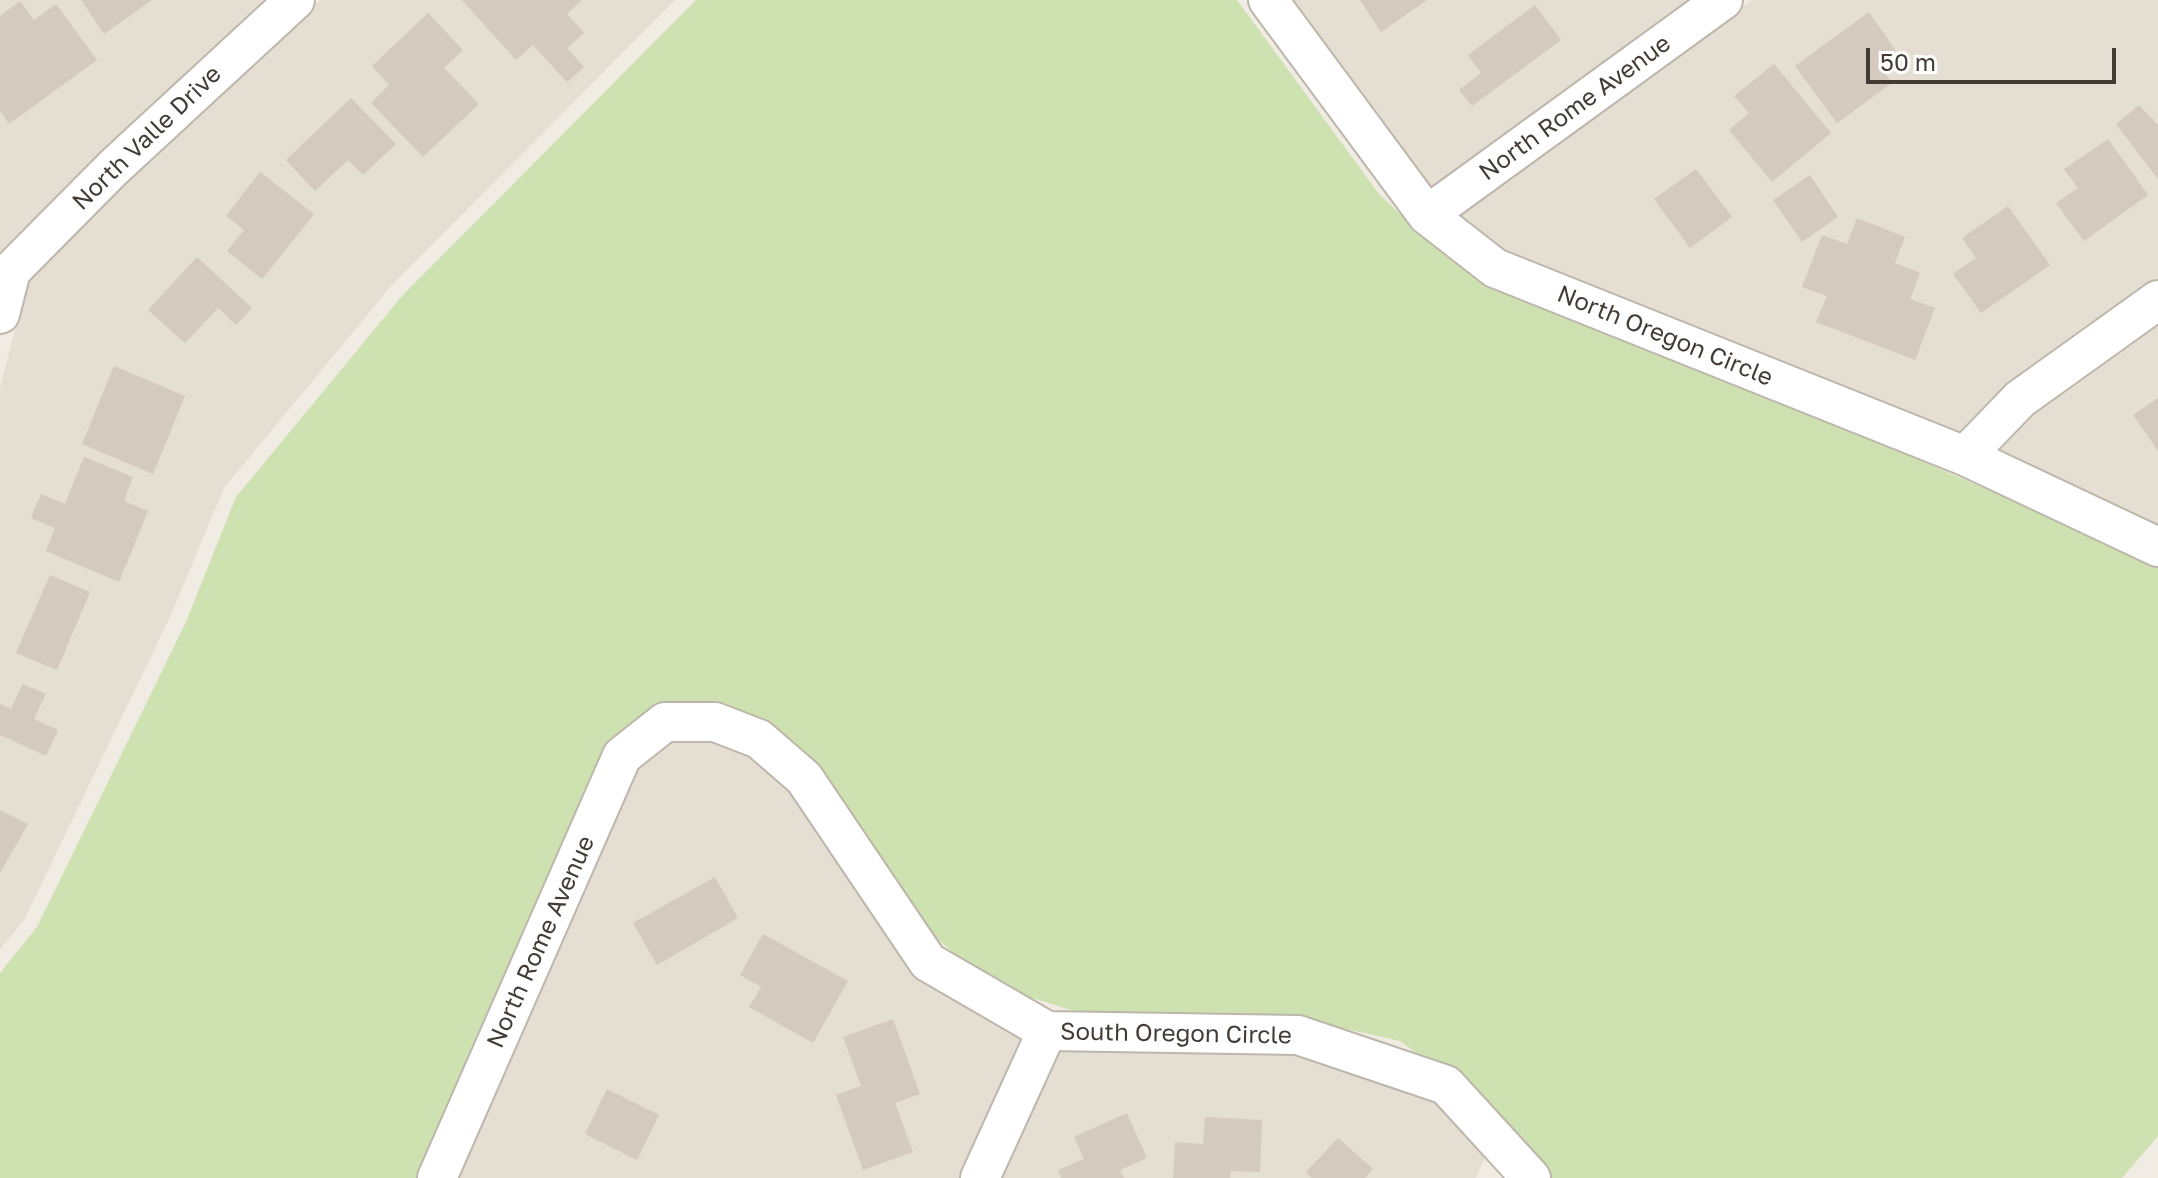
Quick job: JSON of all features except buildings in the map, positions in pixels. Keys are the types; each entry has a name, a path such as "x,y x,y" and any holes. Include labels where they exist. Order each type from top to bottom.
{"street":[{"name":"North Valle Drive","path":"6,273 113,168 295,0"},
{"name":"North Oregon Circle","path":"1268,0 1427,215 1495,268 1965,456 2158,547"},
{"name":"North Rome Avenue","path":"1427,215 1723,0"},
{"path":"0,314 6,273"},
{"path":"1965,456 2020,399 2158,300"},
{"name":"North Rome Avenue","path":"437,1178 622,756 665,722"},
{"name":"South Oregon Circle","path":"665,722 715,722 759,739 804,778 928,962 1047,1031 1298,1035 1446,1085 1512,1169"},
{"path":"980,1178 1047,1031"}],"shaded area":[{"path":"0,0 269,0 6,252 0,251"},
{"path":"320,0 675,0 391,286 224,488 170,617 24,920 0,949 0,388 28,279 126,180"},
{"path":"1292,0 1694,0 1432,190"},
{"path":"1752,0 2158,0 2158,278 2010,385 1962,434 1506,253 1457,214"},
{"path":"2158,321 2158,526 1995,449 2031,412"},
{"path":"670,740 710,740 748,755 789,791 912,973 1024,1039 961,1178 457,1178 637,766"},
{"path":"1058,1049 1293,1053 1435,1101 1486,1155 1476,1178 1000,1178"}],"green space":[{"path":"696,0 1237,0 1379,194 1417,230 1800,408 2158,564 2158,1136 2122,1178 1548,1178 1467,1091 1400,1041 1302,1019 1081,1013 1029,997 984,978 920,925 749,719 629,731 423,1178 0,1178 0,973 37,927 186,622 236,497 402,296"}]}
